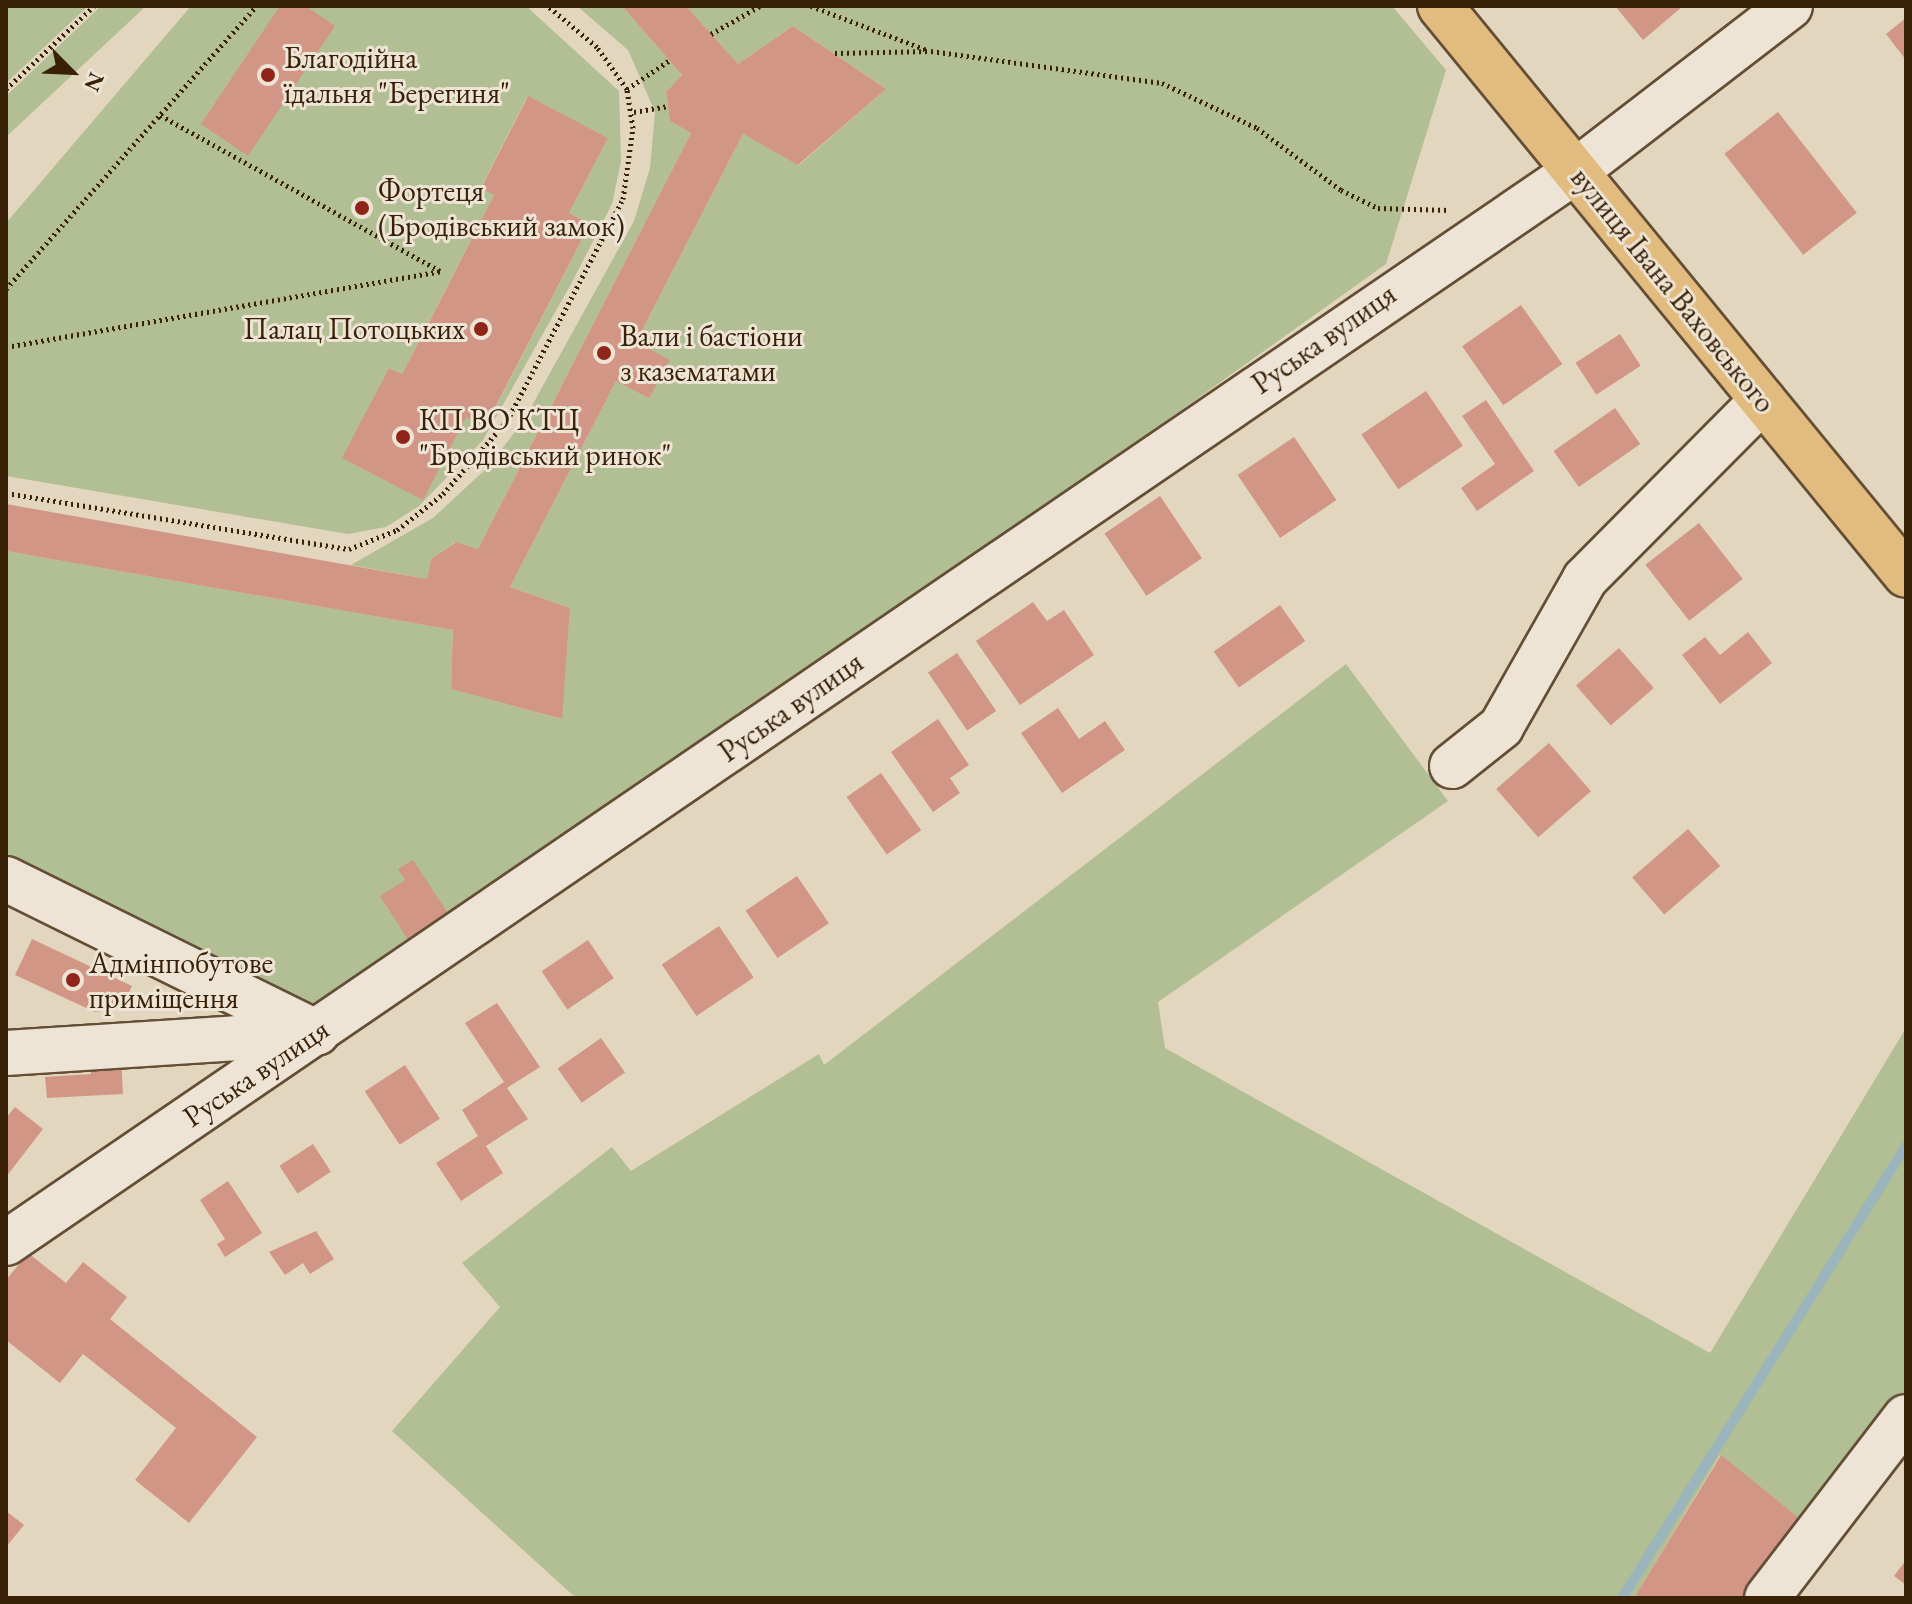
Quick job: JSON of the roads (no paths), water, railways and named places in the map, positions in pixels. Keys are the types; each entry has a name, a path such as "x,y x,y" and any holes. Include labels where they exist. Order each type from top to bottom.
{"main road":[{"name":"вулиця Івана Ваховського","path":"1440,6 1906,575"}],"street":[{"name":"Руська вулиця","path":"6,1243 1576,171 1790,6"},
{"path":"1452,766 1501,727 1585,579 1763,400"},
{"path":"6,879 317,1033"},
{"path":"6,1053 317,1033"},
{"path":"1767,1598 1906,1417"}],"waterway":[{"path":"1622,1598 1906,1146"}],"place":[{"name":"Благодійна їдальня \"Берегиня\"","path":"268,75"},
{"name":"Фортеця (Бродівський замок)","path":"362,208"},
{"name":"Палац Потоцьких","path":"481,329"},
{"name":"Вали і бастіони з казематами","path":"604,353"},
{"name":"КП ВО КТЦ \"Бродівський ринок\"","path":"403,437"},
{"name":"Адмінпобутове приміщення","path":"73,980"}]}
